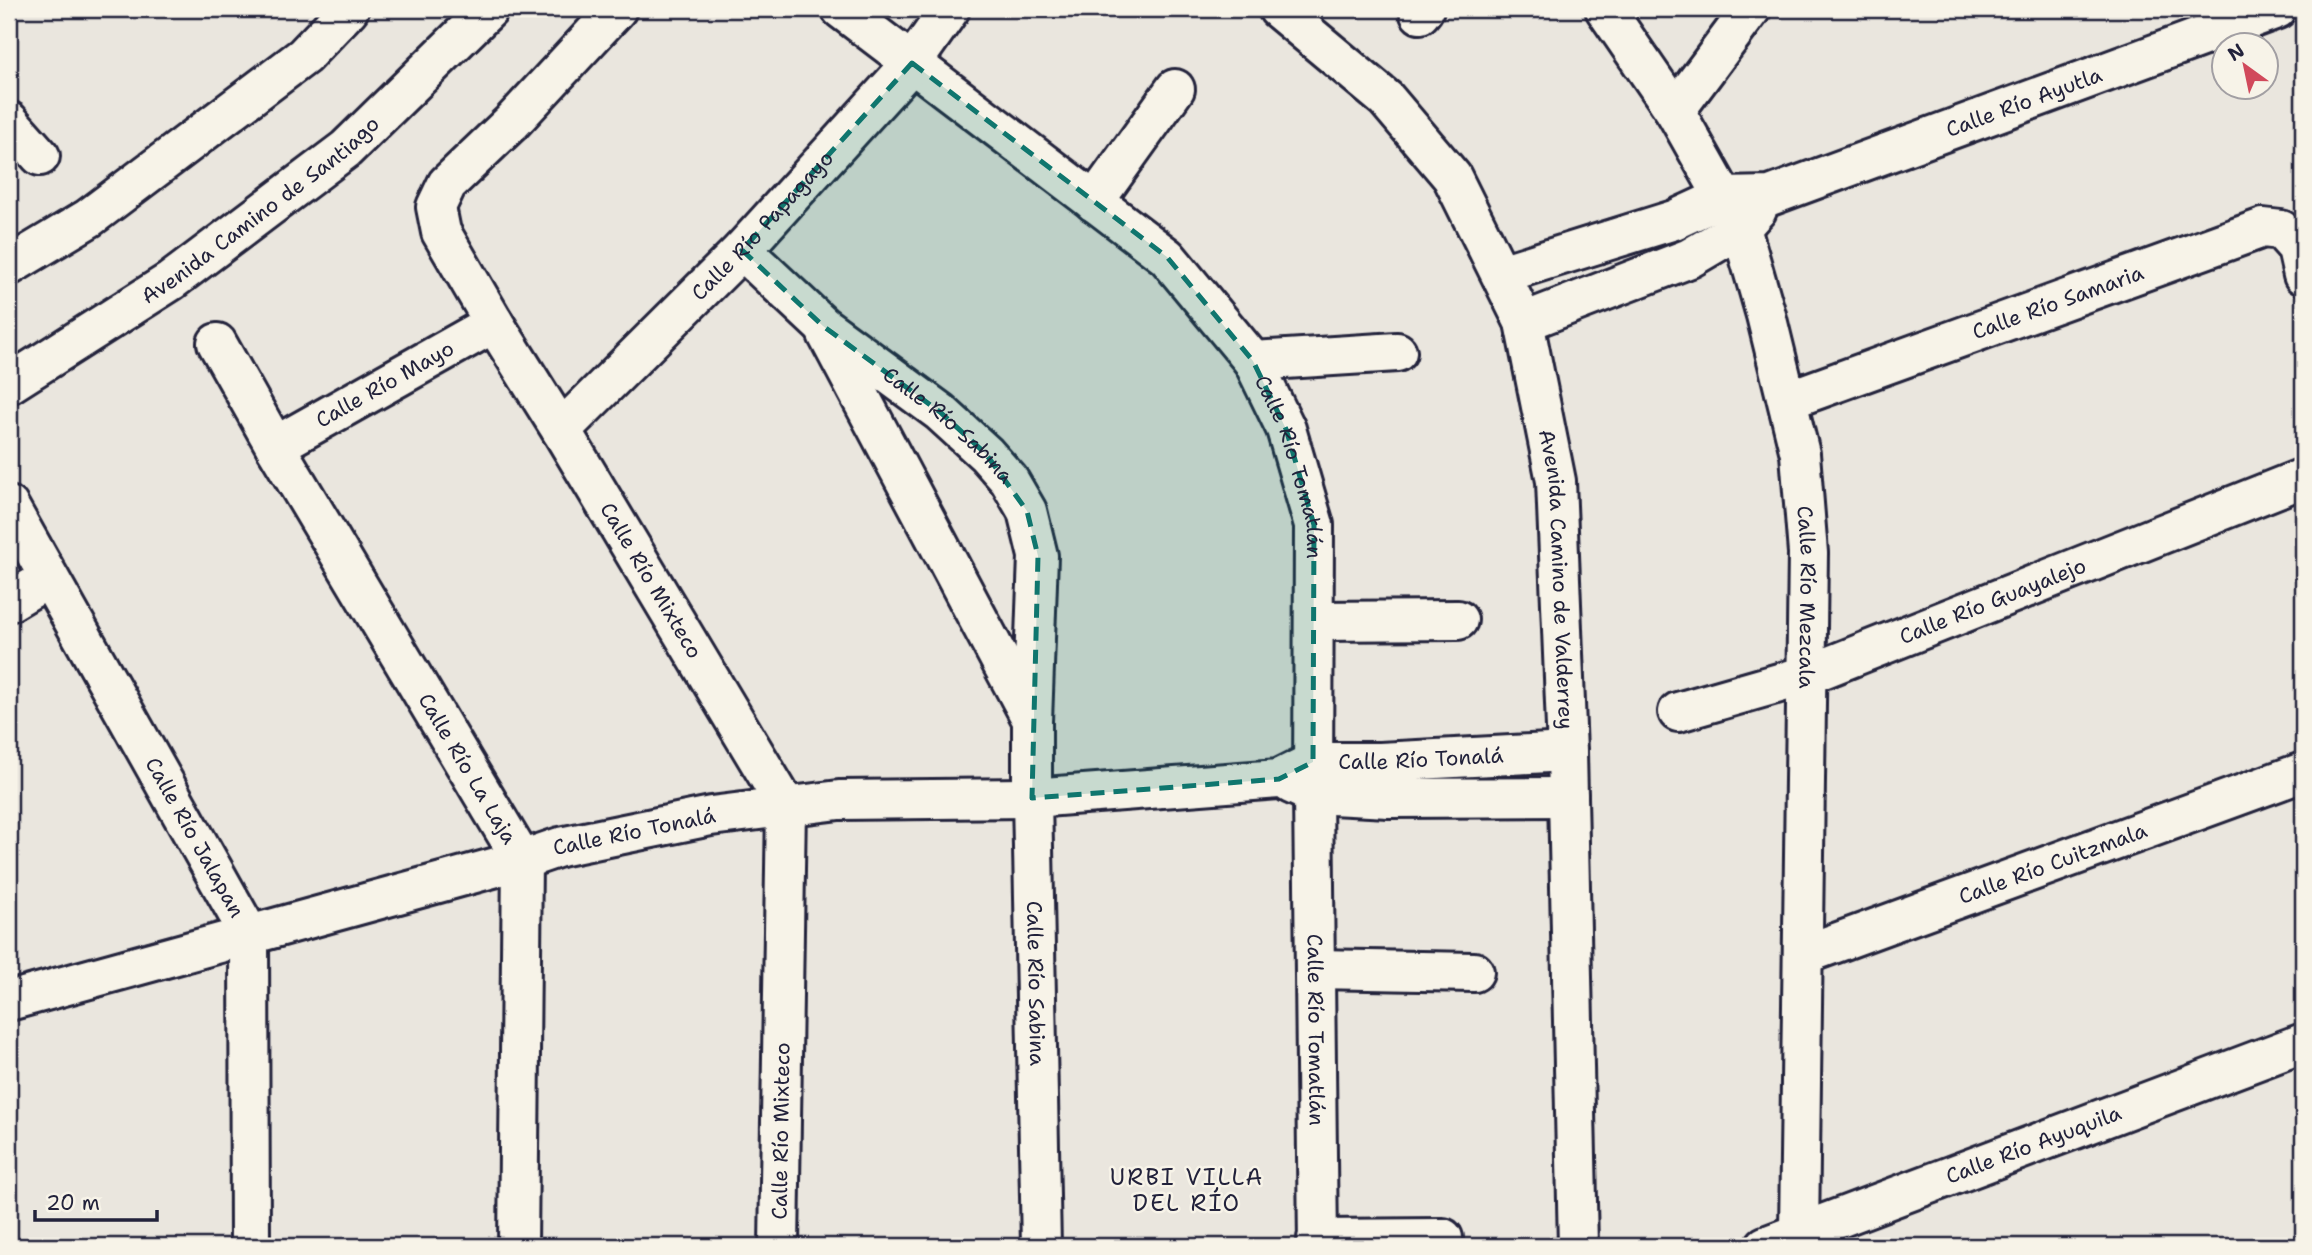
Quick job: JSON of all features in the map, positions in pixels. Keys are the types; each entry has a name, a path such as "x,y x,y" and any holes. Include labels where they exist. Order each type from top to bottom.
{"street":[{"path":"9,266 89,218 283,72 304,56 349,9"},
{"name":"Avenida Camino de Santiago","path":"9,384 171,281 346,149 489,9"},
{"name":"Calle Río Mixteco","path":"617,9 512,122 447,184 436,207 441,232 786,806 779,1246"},
{"name":"Calle Río Tomatlán","path":"841,9 1167,257 1253,361 1286,429 1314,525 1317,1243"},
{"name":"Calle Río Papagayo","path":"561,430 742,250 912,63 950,9"},
{"name":"Avenida Camino de Valderrey","path":"1278,9 1386,99 1452,177 1524,321 1556,481 1567,752 1578,1246"},
{"name":"Calle Río Mezcala","path":"1605,9 1675,111 1732,213 1788,400 1800,454 1808,553 1803,956 1782,1240"},
{"path":"1675,111 1751,9"},
{"name":"Calle Río Ayutla","path":"1501,274 1674,220 1732,213 1770,196 2277,9"},
{"path":"1094,202 1175,89"},
{"path":"9,121 40,156"},
{"name":"Calle Río Ayutla","path":"1524,321 1690,258 1732,213"},
{"name":"Calle Río Samaria","path":"1788,400 2263,228 2281,230 2297,248 2303,275"},
{"name":"Calle Río Sabina","path":"742,250 823,326 949,420 986,454 1009,480 1027,511 1038,556 1032,798 1041,1246"},
{"name":"Calle Río Mayo","path":"275,446 495,323"},
{"name":"Calle Río Sabina","path":"823,326 1032,721"},
{"name":"Calle Río La Laja","path":"217,343 275,446 522,860 518,1246"},
{"path":"1253,361 1397,352"},
{"name":"Calle Río Guayalejo","path":"1678,712 1807,675 2303,478"},
{"name":"Calle Río Jalapan","path":"9,506 249,934 250,1246"},
{"path":"9,602 49,578"},
{"path":"1315,621 1458,620"},
{"name":"Calle Río Tonalá","path":"9,1001 522,860 559,847 711,816 839,800 1032,798 1313,778 1380,762 1567,752"},
{"name":"Calle Río Cuitzmala","path":"1803,956 2303,772"},
{"name":"Calle Río Tonalá","path":"1313,778 1390,797 1568,797"},
{"path":"1314,969 1474,972"},
{"name":"Calle Río Ayuquila","path":"1782,1240 2303,1043"},
{"path":"1317,1243 1443,1237"}],"highlighted area":[{"path":"912,63 1167,257 1253,361 1286,429 1314,525 1313,762 1279,779 1032,798 1038,556 1027,511 986,454 940,412 823,326 742,250"}],"district":[{"name":"URBI VILLA DEL RÍO","path":"1187,1190"}]}
